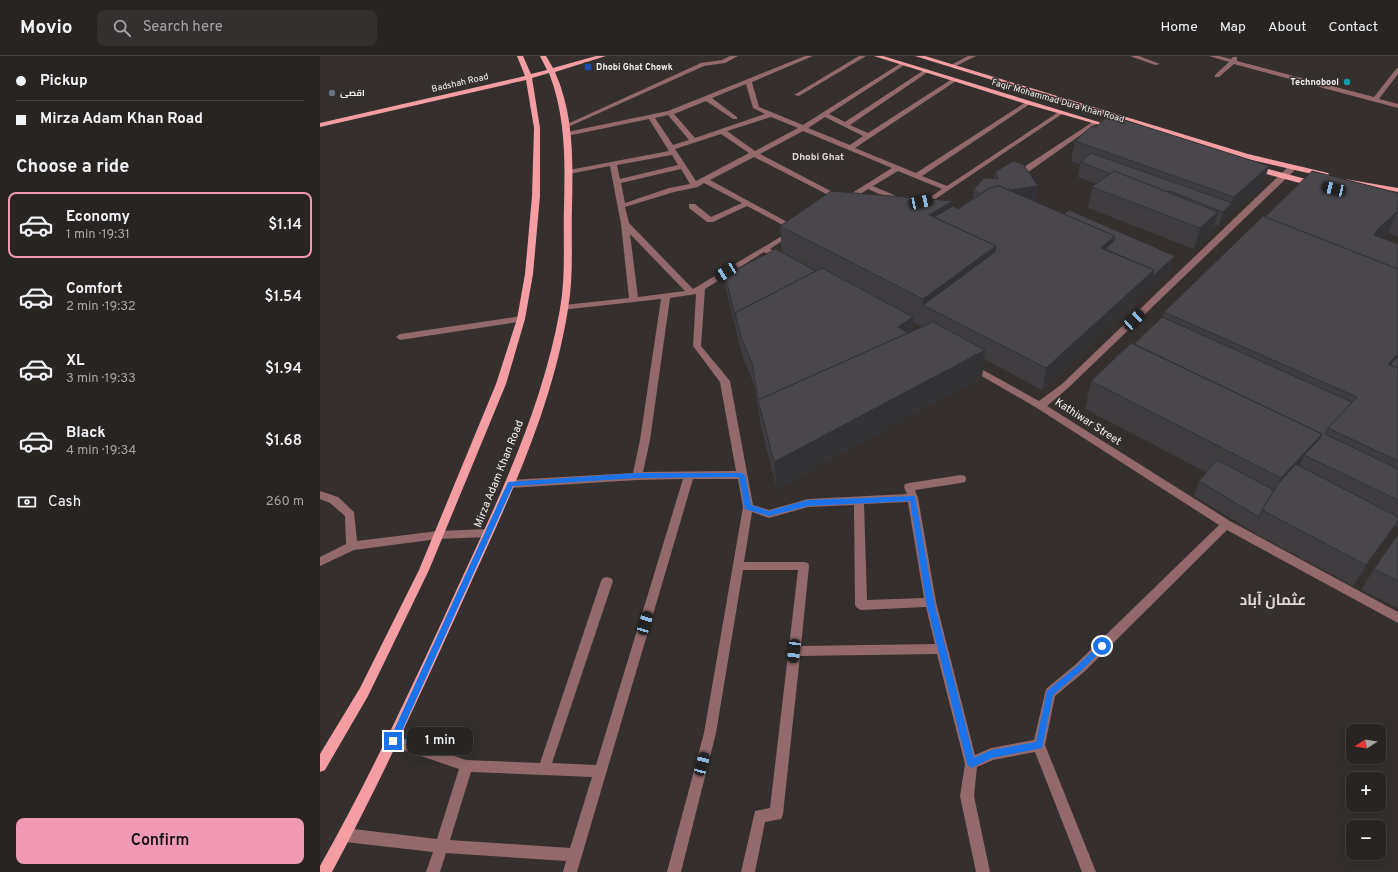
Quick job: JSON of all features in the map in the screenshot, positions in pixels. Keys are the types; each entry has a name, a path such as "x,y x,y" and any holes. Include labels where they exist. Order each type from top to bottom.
{"main road":[{"path":"320,766 364,692 424,570 501,384 521,319 529,274 536,196 537,128 529,76 520,56"},
{"name":"Mirza Adam Khan Road","path":"324,872 345,835 393,741 510,484 538,407 555,350 564,308 567,282 569,172 562,100 552,70 543,56"},
{"name":"Badshah Road","path":"320,125 529,76 603,56"},
{"name":"Faqir Mohammad Dura Khan Road","path":"877,56 1028,103 1116,128"},
{"name":"Faqir Mohammad Dura Khan Road","path":"918,56 1246,156 1292,168 1398,190"},
{"path":"1247,166 1283,177 1323,186"}],"street":[{"path":"566,130 703,64 723,62 735,56"},
{"path":"566,130 670,113 810,56"},
{"path":"797,95 863,56"},
{"path":"952,66 973,56"},
{"path":"1133,56 1157,64"},
{"path":"1212,56 1234,59 1398,106"},
{"path":"1217,76 1234,59"},
{"path":"622,206 672,190 695,185 803,128 903,64"},
{"path":"1375,100 1398,70"},
{"path":"845,125 926,71"},
{"path":"850,148 954,80"},
{"path":"749,82 756,108 947,189"},
{"path":"707,98 735,118"},
{"path":"916,176 1028,103"},
{"path":"867,186 910,203 931,200 1062,112"},
{"path":"670,113 694,141"},
{"path":"569,172 613,164 672,150 772,114"},
{"path":"824,114 868,136"},
{"path":"650,116 695,185"},
{"path":"1021,173 1096,122"},
{"path":"723,132 755,154 841,202 897,168"},
{"path":"613,164 625,224 634,300"},
{"path":"616,182 683,166"},
{"path":"1040,406 1065,386 1292,168"},
{"path":"564,308 666,296 696,290 800,227 748,204 704,180"},
{"path":"692,206 710,220 748,204"},
{"path":"625,224 696,290 697,346 725,381 748,507 710,733 674,872"},
{"path":"764,249 792,265"},
{"path":"637,476 645,440 666,296"},
{"path":"400,336 521,319"},
{"name":"Kathiwar Street","path":"964,363 1040,406 1226,524 1398,618"},
{"path":"510,484 637,476 742,475"},
{"path":"570,872 689,476"},
{"path":"961,478 909,487 930,602 971,764 967,796 983,872"},
{"path":"320,496 334,500 350,515 352,546"},
{"path":"748,507 769,514 808,503 912,498"},
{"path":"859,500 861,605 930,602"},
{"path":"1089,872 1039,745 1050,693 1080,668 1226,524"},
{"path":"320,562 352,546 438,536 488,533"},
{"path":"738,566 804,566 776,814 760,816 748,872"},
{"path":"544,769 607,581"},
{"path":"794,651 942,649"},
{"path":"393,741 466,766 600,771"},
{"path":"971,764 991,754 1039,745"},
{"path":"433,872 466,766"},
{"path":"345,835 442,846 576,855"}],"building":[{"path":"1109,115 1269,166 1234,197 1075,141 1092,126 1096,127"},
{"path":"1091,153 1232,203 1223,212 1114,171 1111,174 1081,162"},
{"path":"1013,161 1023,164 1038,186 1010,190 999,186 990,188 980,194 974,189 984,178 998,179 995,172"},
{"path":"1114,171 1218,212 1200,228 1092,187"},
{"path":"1312,171 1398,193 1398,212 1379,228 1374,235 1398,244 1398,269 1265,217"},
{"path":"999,186 1115,236 1101,248 1154,270 1046,368 923,305 995,252 996,246 934,217 953,206 958,209 990,188"},
{"path":"831,191 953,201 929,215 996,246 923,299 780,226"},
{"path":"1069,210 1175,256 1152,277 1154,270 1105,249 1113,242 1115,236 1064,214"},
{"path":"1263,216 1398,269 1398,354 1388,364 1398,368 1398,461 1328,428 1357,397 1164,312"},
{"path":"776,249 816,271 735,313 736,320 725,275"},
{"path":"822,268 913,317 898,327 908,333 758,400 752,363 741,337 735,313"},
{"path":"1162,317 1352,402 1328,428 1325,434 1398,469 1398,500 1304,455 1319,440 1322,434 1134,344"},
{"path":"933,322 985,350 774,462 758,400"},
{"path":"1131,343 1322,434 1281,478 1091,381"},
{"path":"1398,356 1398,368 1390,365"},
{"path":"1217,460 1274,490 1259,517 1199,481"},
{"path":"1296,464 1398,517 1398,521 1366,565 1262,510 1278,484"},
{"path":"1398,534 1398,581 1374,569"}],"place":[{"name":"Dhobi Ghat Chowk","path":"588,67"},
{"name":"Technobool","path":"1347,82"},
{"name":"اقصیٰ","path":"332,93"}],"district":[{"name":"Dhobi Ghat","path":"818,157"},
{"name":"عثمان آباد","path":"1273,601"}],"route":[{"path":"393,741 510,484 637,476 742,475 748,507 769,514 808,503 912,498 930,602 971,764 991,754 1039,745 1050,693 1080,668 1102,646"}]}
